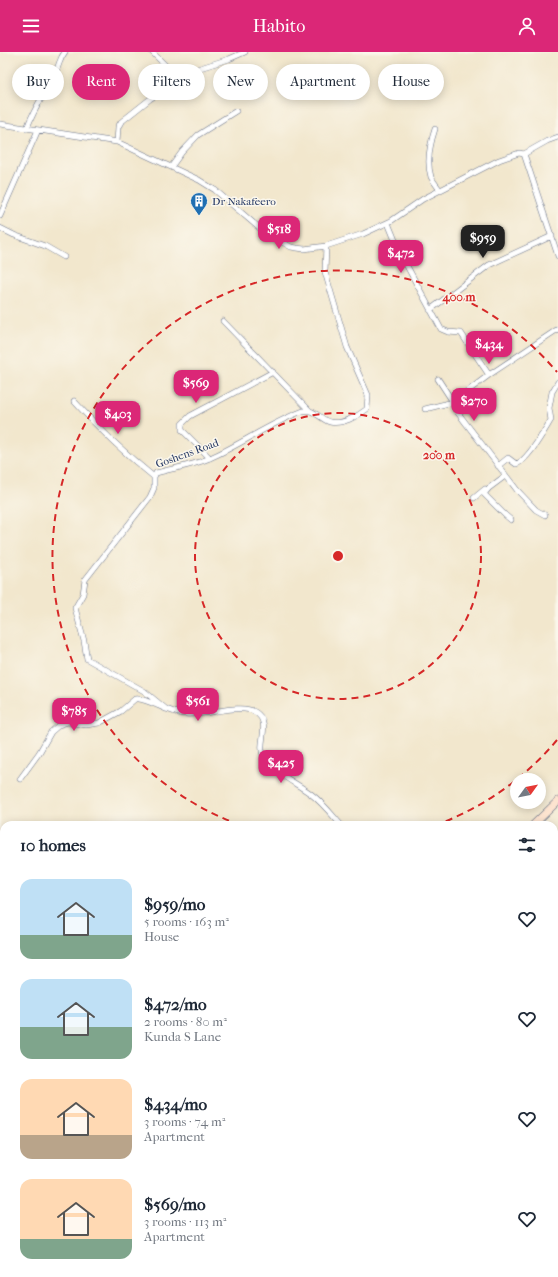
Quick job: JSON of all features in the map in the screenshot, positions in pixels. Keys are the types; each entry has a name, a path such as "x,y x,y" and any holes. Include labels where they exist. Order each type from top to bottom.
{"main road":[{"path":"537,821 558,801"}],"street":[{"path":"27,128 31,117 58,68 60,58 65,52"},
{"path":"152,52 164,64"},
{"path":"205,67 245,52"},
{"path":"117,142 118,127 121,122 149,100"},
{"path":"171,167 182,152 198,135 236,111"},
{"path":"0,124 117,142 199,180 215,190 264,232 291,247 304,249 326,246 363,234 388,223 422,199 499,160 519,153 524,154 547,141 558,138"},
{"path":"434,129 430,147 429,162 432,178 440,190"},
{"path":"0,216 38,130"},
{"path":"524,154 558,256"},
{"path":"388,223 401,255 441,329 448,332 461,333 489,375"},
{"path":"0,228 14,235 45,246 64,257"},
{"path":"430,310 489,265 552,236"},
{"path":"223,321 310,411 329,422 345,421 359,415 369,406 368,395 347,347 333,303 325,272 326,246"},
{"path":"425,409 453,402 489,375 558,329"},
{"path":"210,458 182,430 182,424 190,416 273,372"},
{"path":"438,379 453,402 455,410 505,476 525,499 545,515"},
{"path":"498,466 508,458 516,464 520,463 532,449 551,420 548,408 552,392 558,382"},
{"path":"74,401 98,428 154,477"},
{"name":"Goshens Road","path":"166,709 144,691 87,659 84,641 75,608 83,594 85,580 150,497 154,488 154,477 156,474 193,465 210,458 277,422 304,411 310,411"},
{"path":"474,498 501,479 502,471"},
{"path":"505,476 489,488 484,494 511,520"},
{"path":"20,779 39,753 51,732 59,725 68,722 86,725 99,723 121,711 130,702 138,698 166,709 187,714 236,709 255,712 259,716 264,727 261,749 263,756 268,763 312,795 337,821"}],"place":[{"name":"Dr Nakafeero","path":"199,216"}]}
